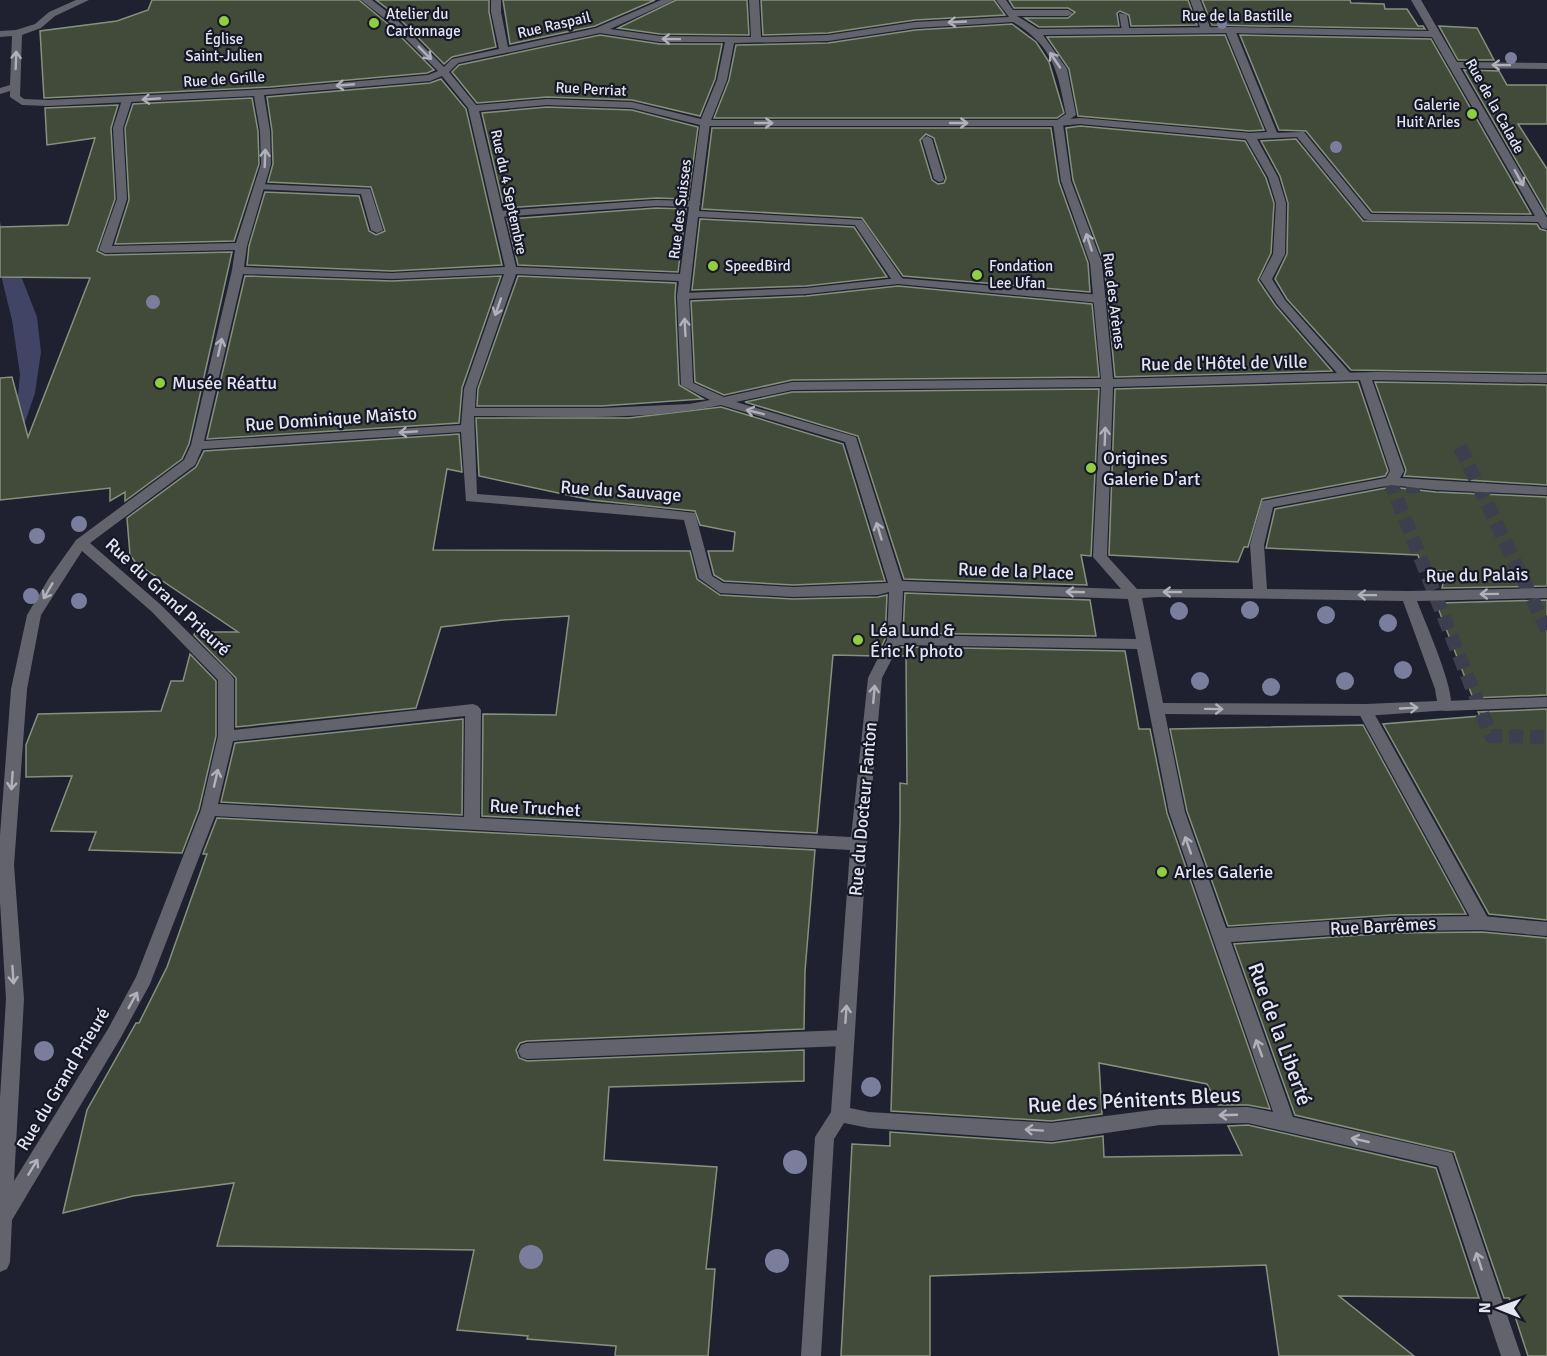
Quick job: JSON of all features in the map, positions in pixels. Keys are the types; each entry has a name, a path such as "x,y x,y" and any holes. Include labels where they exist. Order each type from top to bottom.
{"street":[{"path":"0,34 17,33 38,26 52,14 84,0"},
{"name":"Rue du 4 Septembre","path":"366,0 393,21 444,72 473,108 499,214 511,271 470,389 467,428"},
{"path":"496,0 496,12 504,51"},
{"name":"Rue Raspail","path":"444,72 455,61 599,30 669,0"},
{"path":"754,0 756,40"},
{"path":"1001,0 1013,16 1036,32 1062,69 1071,115 1058,123"},
{"path":"1195,0 1206,30"},
{"name":"Rue de la Calade","path":"1416,0 1544,224"},
{"path":"599,30 660,39 828,38 915,25 1068,13"},
{"path":"1122,15 1126,31"},
{"path":"1230,30 1273,135"},
{"name":"Rue de la Bastille","path":"1036,32 1230,30 1437,34"},
{"path":"0,91 15,87 17,33"},
{"name":"Rue des Suisses","path":"687,385 683,296 705,123 722,80 730,40"},
{"path":"1454,65 1547,66"},
{"name":"Rue de Grille","path":"15,87 15,97 22,102 33,104 258,92 430,78 444,72"},
{"name":"Rue du Grand Prieuré","path":"3,1217 114,1034 144,980 209,810 226,736 226,679 201,651 130,583 81,543 190,462 197,445 242,246 266,164 265,131 258,92"},
{"path":"127,100 118,128 122,199 105,250 242,246"},
{"name":"Rue Perriat","path":"473,108 547,102 632,105 705,123 924,125 1080,121 1250,136 1300,135 1368,217 1544,224"},
{"name":"Rue des Arènes","path":"1058,123 1066,181 1096,263 1101,299 1107,383 1100,557 1134,594"},
{"path":"1250,136 1273,177 1281,203 1279,254 1266,279 1281,302 1347,377"},
{"path":"927,139 939,179"},
{"path":"260,187 366,191 377,230"},
{"path":"499,214 656,203 695,209 858,222 898,281"},
{"path":"238,270 392,276 511,271 686,278"},
{"path":"683,296 806,291 898,281 1101,299"},
{"path":"1365,376 1397,471 1391,481"},
{"name":"Rue de l'Hôtel de Ville","path":"724,401 792,386 1107,383 1365,376 1547,380"},
{"name":"Rue du Docteur Fanton","path":"687,385 724,401 851,440 896,586 894,640 875,678 859,844 840,1114 825,1137 811,1356"},
{"path":"468,412 602,412 689,408 724,401"},
{"name":"Rue Dominique Maïsto","path":"197,445 467,428"},
{"name":"Rue du Sauvage","path":"467,428 471,498 544,506 627,508 690,516 706,578 720,588 793,592 878,590 896,586"},
{"path":"1260,593 1257,545 1267,504 1391,481 1436,486 1547,491"},
{"path":"0,1262 15,999 6,866 19,689 34,615 81,543"},
{"name":"Rue de la Place","path":"896,586 1134,594"},
{"path":"1134,594 1158,592 1408,596 1443,689 1445,706"},
{"name":"Rue du Palais","path":"1408,596 1547,593"},
{"name":"Rue de la Liberté","path":"1134,594 1177,812 1286,1123 1445,1159 1511,1356"},
{"path":"894,640 1143,644"},
{"path":"1155,708 1365,710 1547,702"},
{"path":"226,736 473,710 472,824"},
{"path":"1365,710 1482,923"},
{"name":"Rue Truchet","path":"209,810 859,844"},
{"name":"Rue Barrêmes","path":"1219,936 1391,924 1482,923 1547,929"},
{"path":"527,1051 844,1038"},
{"name":"Rue des Pénitents Bleus","path":"840,1114 869,1120 1052,1131 1160,1118 1248,1115 1286,1123"}],"shaded area":[{"path":"0,222 37,317 41,352 35,393 22,431 14,440 20,374 12,320 0,271"}],"building":[{"path":"152,0 359,0 388,24 434,70 427,73 270,87 44,98 40,31 117,21 148,10"},
{"path":"376,0 489,0 496,47 452,57 444,64 397,16"},
{"path":"503,0 655,0 595,26 510,44"},
{"path":"676,0 747,0 749,35 660,34 618,28"},
{"path":"761,0 994,0 1005,15 915,20 828,33 763,35"},
{"path":"1009,0 1188,0 1197,25 1131,26 1129,15 1120,11 1117,13 1119,26 1039,27 1025,18 1068,18 1075,12 1068,8 1014,8"},
{"path":"1202,0 1350,0 1351,3 1384,4 1385,9 1407,9 1418,26 1423,26 1425,29 1212,25"},
{"path":"1012,24 1036,42 1049,62 1064,113 1057,118 714,118 729,80 736,45 828,43 915,30"},
{"path":"1439,26 1477,28 1494,60 1458,60"},
{"path":"600,35 660,44 722,44 715,79 700,116 632,100 547,97 477,103 452,72 459,65"},
{"path":"1225,35 1264,130 1250,131 1078,116 1069,69 1047,37"},
{"path":"1240,35 1431,39 1531,214 1372,212 1306,131 1279,130"},
{"path":"1464,70 1499,71 1507,85 1547,85 1547,124 1518,124 1547,169 1547,214"},
{"path":"441,79 466,109 502,265 392,271 247,265 249,246 265,192 359,196 369,231 376,235 385,231 371,187 268,182 273,164 272,131 267,97 430,83"},
{"path":"252,98 258,131 259,164 234,241 115,244 129,200 125,128 133,104"},
{"path":"118,105 111,128 115,199 97,251 105,255 232,252 189,444 182,459 125,501 125,492 110,501 110,488 0,500 0,378 12,377 28,437 90,278 0,277 0,227 68,225 95,138 47,145 45,108"},
{"path":"547,107 632,110 698,127 688,199 656,198 504,208 482,113"},
{"path":"1080,126 1245,141 1266,178 1274,203 1271,253 1258,280 1275,305 1332,371 1115,377 1104,263 1073,180 1066,128"},
{"path":"712,128 1051,128 1059,182 1088,263 1090,292 903,276 862,218 702,209","holes":["926,134 934,138 946,178 944,183 938,184 932,180 920,140"]},
{"path":"1296,139 1363,221 1537,224 1540,229 1547,231 1547,373 1351,370 1287,299 1275,279 1287,254 1288,203 1280,176 1261,141"},
{"path":"656,208 686,209 678,272 518,265 507,219"},
{"path":"700,219 854,227 887,277 806,286 692,290"},
{"path":"245,276 392,281 501,276 462,388 459,423 207,439"},
{"path":"518,276 676,283 679,385 703,399 601,406 477,406 478,389"},
{"path":"898,286 1092,304 1099,377 792,380 724,395 695,382 691,301 806,296"},
{"path":"1358,382 1388,471 1385,476 1262,499 1248,547 1244,547 1238,562 1109,555 1115,389"},
{"path":"1375,382 1547,385 1547,485 1404,476 1406,470"},
{"path":"1099,389 1091,556 1081,555 1087,585 904,579 858,436 745,402 792,392"},
{"path":"721,407 843,444 885,581 793,585 724,581 714,575 708,551 733,551 735,532 700,525 695,511 591,500 479,476 476,418 629,418"},
{"path":"459,434 462,472 447,469 433,550 690,551 697,579 720,595 793,599 887,595 885,639 877,656 833,655 817,833 482,816 483,714 556,715 569,616 441,627 416,708 236,727 236,678 194,635 195,632 238,632 136,563 130,555 127,518 196,467 204,451"},
{"path":"1391,487 1436,492 1547,497 1547,586 1442,588 1446,571 1423,570 1418,555 1266,548 1275,509"},
{"path":"905,593 1090,600 1096,636 903,633"},
{"path":"1547,600 1547,695 1473,698 1438,608 1439,603"},
{"path":"900,647 1125,651 1139,729 1150,729 1167,813 1270,1109 1248,1105 1218,1105 1207,1084 1099,1063 1102,1114 1052,1121 891,1111 900,783 907,784 906,656 896,656"},
{"path":"190,654 216,681 216,736 199,809 182,853 89,850 96,832 51,831 72,776 26,777 26,745 38,714 161,711 171,681 183,681"},
{"path":"1547,709 1547,920 1489,914 1383,724 1480,716 1478,712"},
{"path":"463,719 462,815 221,802 235,743"},
{"path":"1363,725 1466,914 1391,915 1228,926 1187,811 1170,729"},
{"path":"217,818 815,850 805,971 804,1029 527,1041 520,1043 516,1050 519,1058 527,1061 804,1050 804,1081 609,1087 604,1160 717,1167 706,1269 715,1269 708,1356 615,1356 616,1346 527,1339 528,1336 457,1330 474,1250 217,1246 234,1183 133,1196 63,1213 87,1110 136,1023 139,1023 167,967 207,854 203,854"},
{"path":"1482,932 1547,938 1547,1356 1528,1356 1509,1298 1504,1298 1454,1152 1295,1115 1234,944 1391,933"},
{"path":"1248,1125 1436,1168 1479,1298 1339,1296 1414,1356 1279,1356 1266,1265 930,1276 930,1356 841,1356 852,1144 890,1146 890,1132 1052,1143 1103,1136 1104,1157 1242,1155 1228,1126"}],"tunnel":[{"path":"1460,447 1547,630"},
{"path":"1420,486 1392,486 1491,736 1547,737"}],"place":[{"name":"Église Saint-Julien","path":"224,21"},
{"name":"Atelier du Cartonnage","path":"374,23"},
{"name":"Galerie Huit Arles","path":"1472,114"},
{"name":"SpeedBird","path":"713,266"},
{"name":"Fondation Lee Ufan","path":"977,275"},
{"name":"Musée Réattu","path":"160,383"},
{"name":"Origines Galerie D'art","path":"1091,468"},
{"name":"Léa Lund & Éric K photo","path":"858,640"},
{"name":"Arles Galerie","path":"1162,872"}]}
